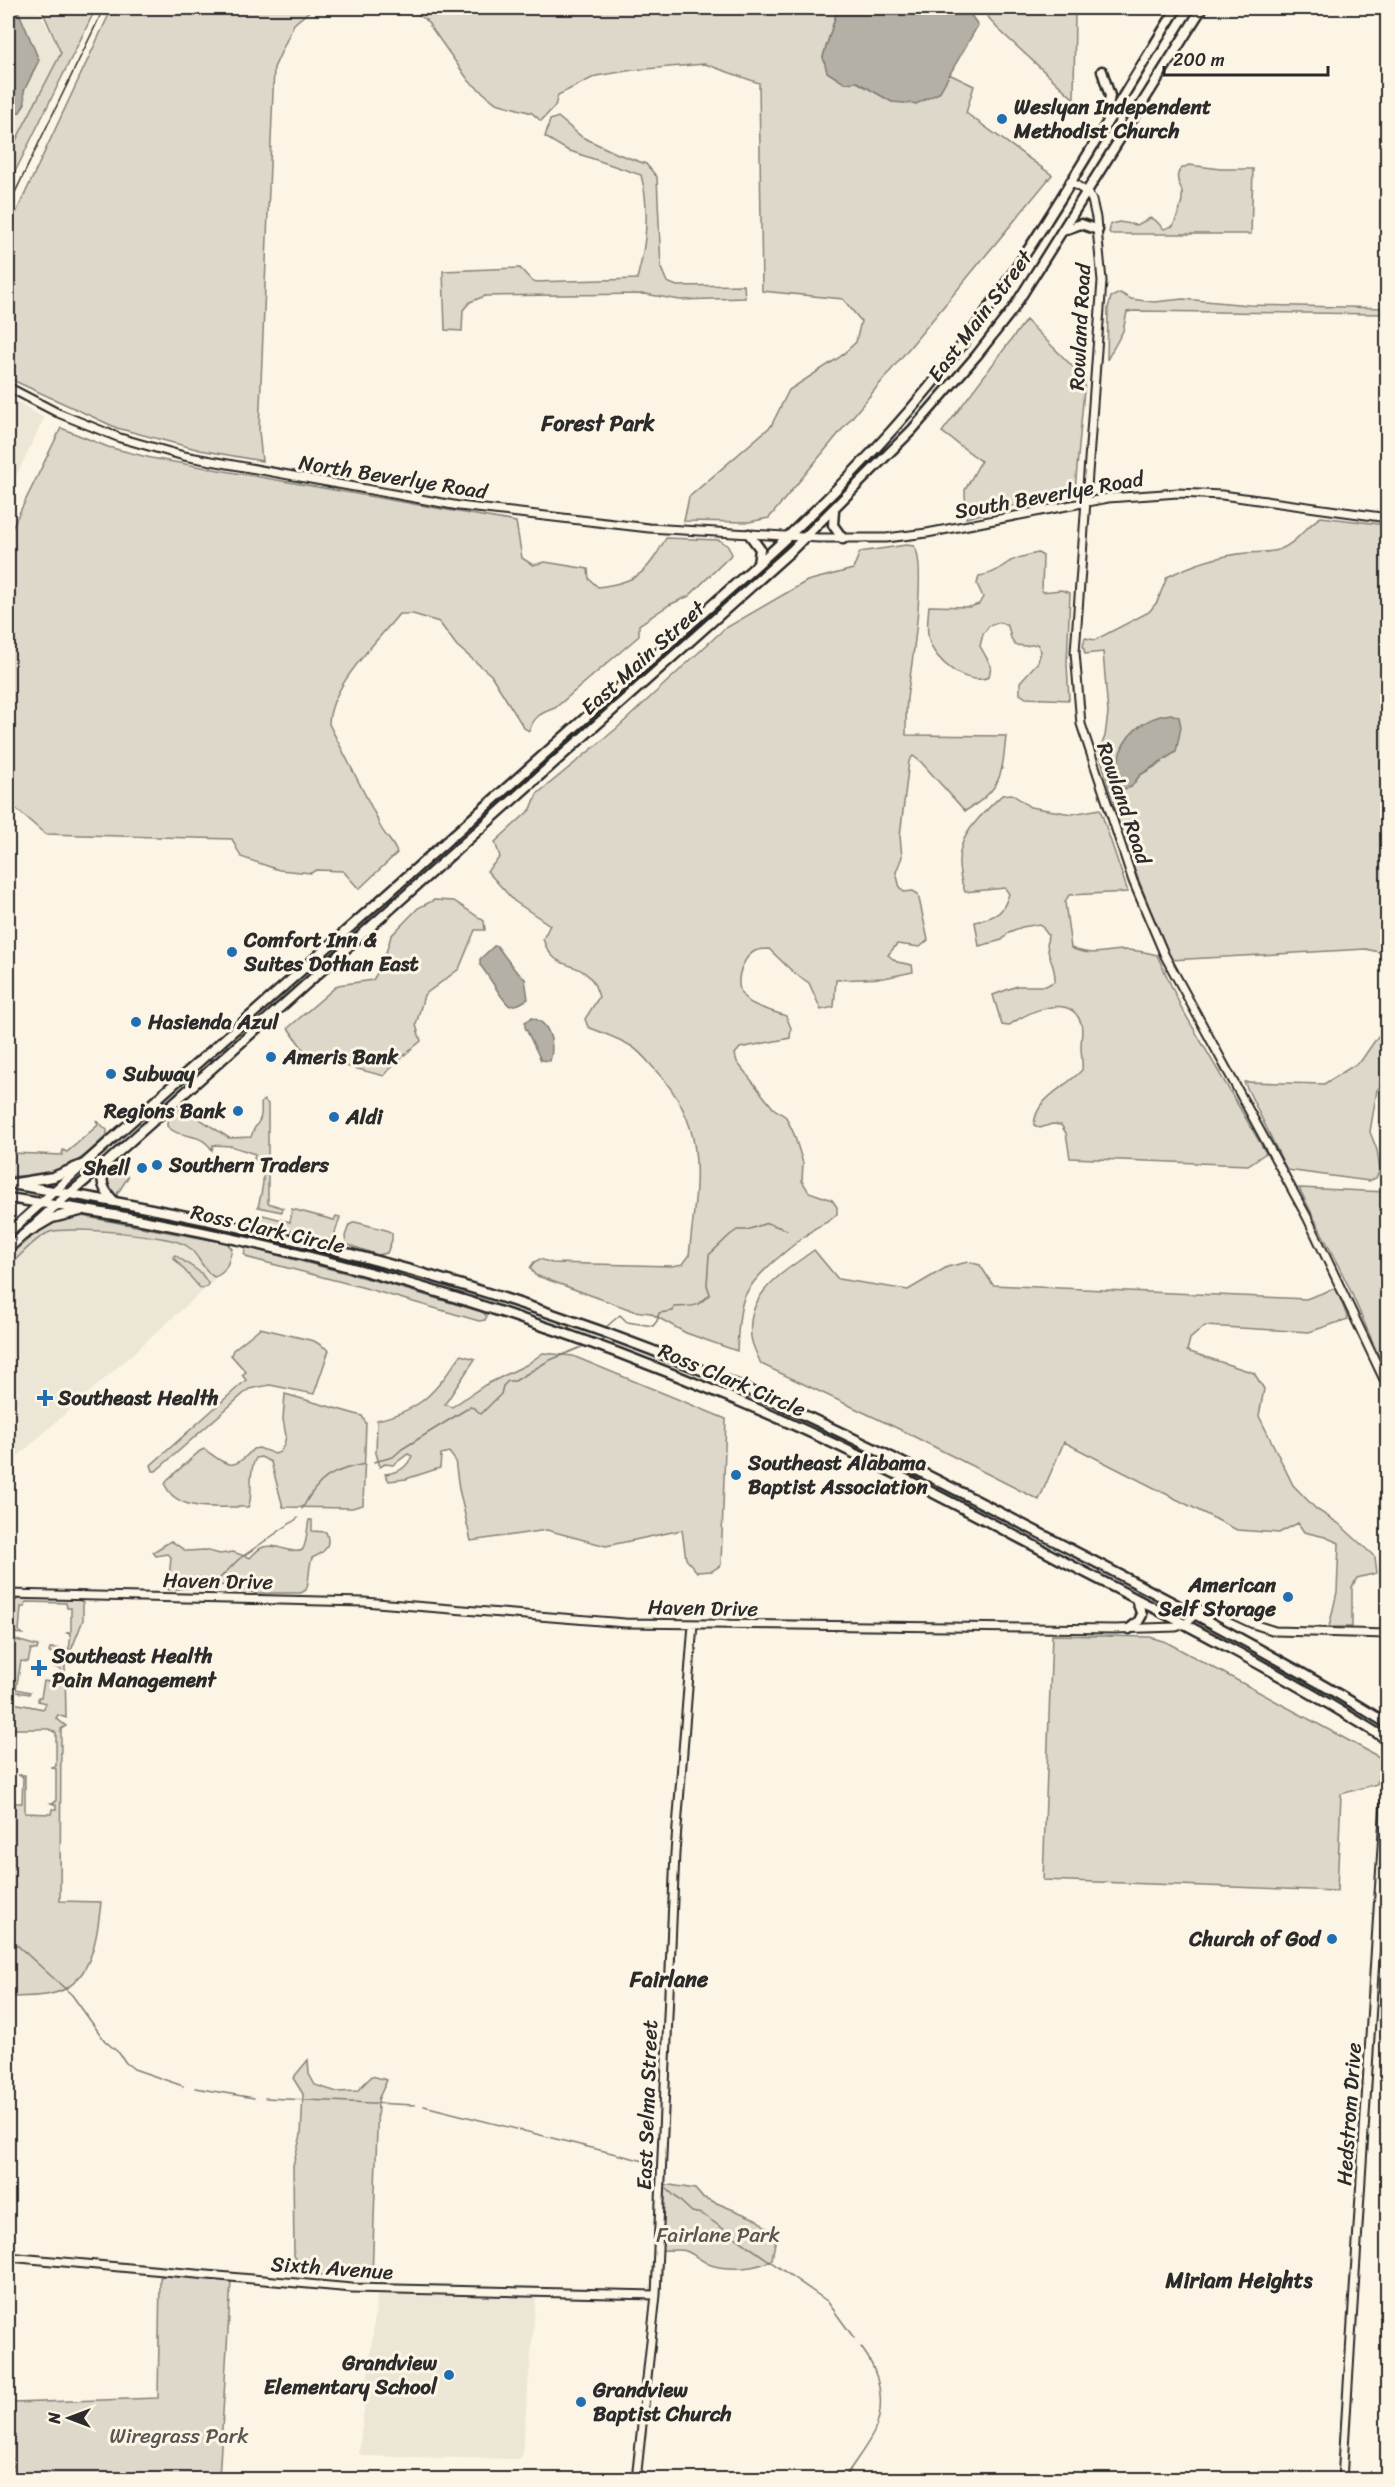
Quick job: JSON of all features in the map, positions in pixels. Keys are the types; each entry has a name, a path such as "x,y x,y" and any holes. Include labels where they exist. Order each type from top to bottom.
{"highway":[{"name":"East Main Street","path":"84,1164 758,564 857,470 940,374 1006,282 1177,8"},
{"name":"East Main Street","path":"57,1205 805,538 912,430 977,355 1013,309 1088,193 1202,8"},
{"path":"1102,71 1110,96 1103,127"},
{"path":"1064,231 1081,224 1098,230"},
{"path":"834,510 833,525 843,539"},
{"path":"748,534 760,549 758,564"},
{"path":"8,1184 53,1177 84,1164"},
{"path":"105,1164 102,1184 115,1201"},
{"name":"Ross Clark Circle","path":"8,1184 115,1201 246,1227 426,1274 514,1302 655,1352 842,1432 1284,1662 1388,1724"},
{"name":"Ross Clark Circle","path":"8,1198 87,1210 242,1240 423,1287 481,1305 661,1369 745,1403 836,1445 1026,1541 1290,1681 1388,1740"},
{"path":"23,1235 52,1218 87,1210"},
{"path":"8,1214 8,1222"},
{"path":"242,1240 246,1227"},
{"path":"481,1305 505,1299"},
{"path":"495,1310 514,1302"},
{"path":"836,1445 842,1432"},
{"path":"1026,1541 1032,1529"},
{"path":"1129,1629 1142,1616 1136,1599"}],"main road":[{"name":"East Main Street","path":"8,1233 84,1164"},
{"name":"East Main Street","path":"8,1249 57,1205"}],"street":[{"path":"1070,181 1088,193"},
{"name":"Rowland Road","path":"1088,193 1094,206 1098,230 1102,296 1075,652 1081,724 1133,881 1165,956 1307,1217 1345,1292 1388,1388"},
{"name":"North Beverlye Road","path":"8,387 58,413 120,438 175,454 248,469 490,510 649,528 788,537"},
{"name":"South Beverlye Road","path":"788,537 886,538 927,533 1085,501 1153,493 1199,494 1388,518"},
{"name":"Haven Drive","path":"8,1593 364,1602 503,1612 590,1622 1129,1629 1163,1628 1185,1624"},
{"path":"1185,1624 1194,1614 1205,1608 1217,1608 1275,1631 1388,1634"},
{"name":"East Selma Street","path":"636,2480 656,2295 675,1853 693,1624"},
{"name":"Hedstrom Drive","path":"1342,2480 1388,1752"},
{"name":"Sixth Avenue","path":"8,2257 352,2288 656,2295"}],"shaded area":[{"path":"8,8 37,8 61,53 8,156"},
{"path":"8,8 17,8 39,60 24,91 25,103 20,112 15,113 14,100 8,90"},
{"path":"838,8 966,8 978,25 939,93 916,104 892,102 857,82 844,83 827,72 823,57"},
{"path":"8,396 44,418 8,493"},
{"path":"1171,714 1179,717 1181,727 1176,752 1140,775 1131,787 1124,789 1119,780 1118,762 1120,752 1129,736 1143,723"},
{"path":"494,946 497,946 515,970 525,979 528,999 519,1004 510,1006 506,1003 480,965 480,959"},
{"path":"532,1018 543,1024 550,1035 552,1048 550,1061 541,1060 525,1027 525,1022"},
{"name":"Southeast Health","path":"57,1230 143,1235 179,1242 191,1249 215,1280 16,1458 8,1468 8,1267 41,1237"},
{"name":"Grandview Elementary School","path":"379,2294 536,2298 520,2459 362,2456 359,2452"}],"green space":[{"path":"41,8 96,8 8,186 8,156 61,53"},
{"path":"112,8 313,8 294,24 274,68 259,431 262,461 200,450 117,428 8,378 8,230"},
{"path":"409,8 838,8 823,57 844,83 857,82 892,102 939,93 949,74 974,86 966,113 1052,175 769,518 749,522 684,521 689,497 771,426 789,390 840,357 856,342 861,321 843,299 762,291 759,83 705,64 633,70 596,76 558,95 555,106 541,121 532,113 496,103 469,81 426,20"},
{"path":"981,8 1075,8 1074,99 997,28"},
{"path":"558,117 582,137 646,164 657,177 661,268 667,282 677,286 744,285 745,298 680,300 645,294 485,296 470,302 463,310 462,331 445,330 443,271 520,268 533,282 637,279 646,227 641,175 567,150 545,137 550,120"},
{"path":"1189,165 1221,169 1253,169 1251,234 1111,234 1109,232 1111,224 1119,222 1137,225 1150,218 1164,229 1173,226 1182,197 1177,176 1181,169"},
{"path":"1120,293 1131,299 1154,302 1183,299 1249,305 1387,308 1387,314 1127,312 1123,331 1107,360 1108,308 1111,297"},
{"path":"1026,320 1085,379 1075,490 966,518 965,490 981,461 942,432"},
{"path":"61,428 108,447 151,458 516,522 522,558 533,565 545,562 588,569 589,579 598,587 623,582 640,573 653,559 666,538 719,540 727,545 732,554 689,596 669,605 639,625 639,636 555,708 539,716 529,731 524,728 491,675 457,646 439,622 413,614 399,614 345,680 331,710 329,724 380,827 397,853 359,889 343,871 316,870 311,873 279,870 241,857 232,839 45,834 8,802 8,536"},
{"path":"1321,517 1387,525 1387,954 1366,949 1170,960 1125,845 1099,752 1105,736 1108,713 1103,652 1085,654 1083,646 1085,638 1095,640 1149,612 1157,602 1167,577 1215,558 1278,550 1291,543","holes":["1163,762 1140,775 1131,787 1124,789 1119,783 1117,769"]},
{"path":"906,545 914,546 918,557 919,595 907,698 906,735 1006,736 1001,771 998,780 986,796 965,811 921,762 913,756 909,761 900,836 902,857 896,872 900,888 904,892 913,891 918,894 928,940 920,947 897,944 888,955 897,962 912,965 913,972 884,978 836,980 834,1007 821,1010 809,983 793,972 769,949 755,951 745,960 739,981 742,995 755,1005 786,1016 791,1028 790,1038 740,1048 735,1054 737,1062 773,1108 786,1117 803,1163 802,1181 809,1192 832,1200 837,1207 837,1214 784,1252 763,1271 747,1291 741,1307 737,1351 686,1333 650,1313 634,1311 535,1275 530,1268 540,1259 552,1263 672,1266 683,1264 689,1256 695,1205 696,1159 693,1137 686,1115 657,1072 642,1054 631,1046 588,1027 585,1019 599,997 592,980 580,970 553,957 543,939 550,925 514,901 487,871 500,857 495,842 531,809 537,794 616,729 724,629 807,581 853,569 860,552"},
{"path":"1038,553 1043,556 1042,592 1061,590 1070,593 1067,664 1069,700 1026,698 1020,694 1020,682 1038,662 1041,651 1037,644 1015,645 1008,626 1000,622 989,626 983,634 980,646 991,666 989,677 980,679 962,675 944,664 932,648 928,636 929,606 970,607 979,604 983,597 977,584 979,576 1016,559"},
{"path":"1012,794 1030,807 1072,814 1100,809 1128,892 1069,895 1065,902 1071,948 1091,953 1127,950 1157,955 1181,1007 1266,1153 1248,1165 1070,1158 1066,1133 1061,1125 1052,1124 1040,1128 1034,1125 1036,1115 1045,1100 1082,1070 1081,1023 1075,1013 1058,1006 1036,1011 1008,1026 1002,1025 993,995 1017,986 1046,986 1055,981 1047,942 1048,935 1040,924 1022,927 1009,932 1002,940 979,946 975,922 1001,911 1009,894 1005,888 965,892 960,876 959,861 965,837 972,826 1002,795"},
{"path":"434,900 454,901 484,921 485,930 475,930 459,969 424,995 416,1025 421,1041 394,1064 384,1076 308,1056 288,1028 338,985 373,980 383,963 391,936 418,908"},
{"path":"1387,979 1387,1079 1377,1090 1370,1132 1377,1150 1380,1170 1376,1178 1369,1181 1287,1170 1244,1082 1324,1084 1361,1061 1383,1029"},
{"path":"264,1100 268,1104 268,1203 283,1208 282,1212 258,1207 263,1174 262,1168 254,1158 255,1154 231,1146 213,1145 212,1150 201,1140 177,1133 167,1126 172,1114 183,1108 229,1138 251,1137 260,1120 261,1103"},
{"path":"96,1120 107,1130 107,1135 73,1163 52,1173 8,1176 9,1148 12,1153 62,1155 63,1150 67,1152 98,1125"},
{"path":"120,1158 120,1167 128,1177 116,1196 104,1182 107,1169"},
{"path":"1299,1188 1387,1192 1387,1375 1348,1285"},
{"path":"292,1209 334,1220 336,1216 340,1217 334,1236 328,1240 323,1239 265,1224 259,1220 263,1215 290,1222"},
{"path":"76,1215 227,1243 232,1249 225,1270 214,1277 191,1249 178,1242 142,1235 60,1230 39,1238 8,1267 8,1257 31,1237 47,1226"},
{"path":"355,1222 392,1233 387,1253 378,1255 346,1244 345,1236 349,1225"},
{"path":"246,1247 384,1283 482,1312 487,1316 485,1320 479,1321 249,1258 244,1254"},
{"path":"814,1250 838,1279 908,1290 947,1267 968,1262 980,1265 993,1285 1306,1299 1336,1288 1348,1319 1309,1332 1205,1326 1190,1339 1187,1351 1254,1373 1264,1389 1259,1416 1293,1485 1316,1509 1338,1523 1375,1557 1377,1573 1357,1578 1352,1587 1352,1627 1329,1627 1337,1592 1339,1543 1304,1532 1298,1523 1279,1533 1237,1530 1064,1442 1039,1500 899,1429 761,1364 751,1337 754,1308 769,1285"},
{"path":"175,1255 201,1273 208,1283 207,1287 201,1289 173,1257"},
{"path":"260,1328 314,1341 329,1350 314,1394 270,1385 249,1389 156,1471 153,1471 151,1465 246,1380 242,1375 246,1372 231,1355 233,1350"},
{"path":"543,1353 573,1356 726,1419 721,1565 712,1571 697,1572 686,1559 682,1530 606,1546 547,1530 471,1541 455,1460 449,1452 441,1454 440,1468 406,1479 389,1481 385,1474 402,1469 412,1456 408,1454 393,1465 385,1464 380,1467 376,1453 377,1420 393,1416 417,1404 435,1389 461,1355 475,1359 445,1404 452,1407 485,1385 526,1365"},
{"path":"285,1394 362,1416 366,1423 363,1505 352,1508 283,1507 271,1462 261,1457 256,1458 253,1464 251,1498 248,1507 201,1506 180,1501 171,1494 165,1485 167,1480 204,1449 229,1464 240,1461 253,1449 259,1448 275,1454 280,1452 286,1436 283,1419"},
{"path":"309,1520 312,1520 312,1531 326,1532 328,1541 326,1548 312,1558 306,1590 301,1593 255,1593 220,1585 168,1590 171,1557 167,1554 156,1556 153,1552 171,1541 186,1551 205,1550 220,1554 233,1552 250,1558 266,1546 300,1551 305,1543"},
{"path":"19,1598 79,1599 83,1603 83,1620 65,1666 66,1718 58,1715 56,1718 66,1726 61,1729 60,1901 101,1902 90,1958 76,1981 65,1989 51,1994 13,1997 8,2048 8,1803 22,1803 23,1777 18,1775 25,1775 25,1813 51,1814 52,1809 56,1809 56,1805 51,1803 56,1802 56,1769 52,1767 56,1766 56,1733 49,1729 8,1729 8,1702 44,1709 45,1703 38,1701 38,1697 41,1697 44,1681 58,1683 61,1669 54,1667 56,1654 49,1652 50,1648 69,1649 71,1635 67,1633 71,1632 71,1608 67,1608 66,1603 26,1602 25,1607 21,1607 19,1631 23,1634 14,1633 13,1603"},
{"path":"1052,1635 1150,1637 1166,1642 1381,1758 1377,1784 1341,1794 1337,1891 1043,1880"},
{"path":"16,1640 38,1646 37,1650 31,1649 28,1662 21,1661 16,1689 30,1692 29,1694 11,1691 9,1696 8,1665 12,1642"},
{"path":"308,2060 309,2074 315,2085 337,2092 357,2091 372,2076 387,2080 378,2100 372,2278 310,2274 294,2256 293,2165 301,2135 303,2094 293,2078"},
{"name":"Fairlane Park","path":"664,2184 695,2189 702,2197 758,2220 776,2237 772,2259 751,2267 725,2268 708,2264 686,2251 662,2250"},
{"name":"Wiregrass Park","path":"164,2275 231,2281 219,2479 12,2479 13,2403 158,2398 160,2278"}],"waterway":[{"path":"605,1328 620,1315 627,1322 653,1326 659,1313 673,1311 674,1307 694,1306 700,1302 710,1294 707,1285 709,1255 737,1230 747,1230 767,1223 787,1230"},
{"path":"374,1462 393,1457 402,1449 470,1407 481,1414 501,1394 503,1386 508,1381 515,1381 548,1361 584,1346"},
{"path":"302,1509 314,1490 327,1477 343,1469 365,1464"},
{"path":"207,1591 239,1559 298,1518"},
{"path":"8,1945 17,1945 72,1995 105,2041 119,2053 126,2063 134,2069 183,2086"},
{"path":"195,2088 254,2098"},
{"path":"265,2098 415,2105"},
{"path":"424,2106 648,2162"},
{"path":"667,2189 692,2212 702,2214 827,2301 854,2338"},
{"path":"843,2480 874,2432 880,2410 876,2377 861,2347"}],"railway":[{"path":"8,207 104,8"}],"place":[{"name":"Weslyan Independent Methodist Church","path":"1002,119"},
{"name":"Comfort Inn & Suites Dothan East","path":"232,952"},
{"name":"Hasienda Azul","path":"136,1022"},
{"name":"Ameris Bank","path":"271,1057"},
{"name":"Subway","path":"111,1074"},
{"name":"Regions Bank","path":"238,1111"},
{"name":"Aldi","path":"334,1117"},
{"name":"Southern Traders","path":"157,1165"},
{"name":"Shell","path":"142,1168"},
{"name":"Southeast Health","path":"45,1398"},
{"name":"Southeast Alabama Baptist Association","path":"736,1475"},
{"name":"American Self Storage","path":"1288,1597"},
{"name":"Southeast Health Pain Management","path":"39,1668"},
{"name":"Church of God","path":"1332,1939"},
{"name":"Grandview Elementary School","path":"449,2375"},
{"name":"Grandview Baptist Church","path":"581,2402"}],"district":[{"name":"Forest Park","path":"598,423"},
{"name":"Fairlane","path":"669,1979"},
{"name":"Miriam Heights","path":"1239,2280"}]}
